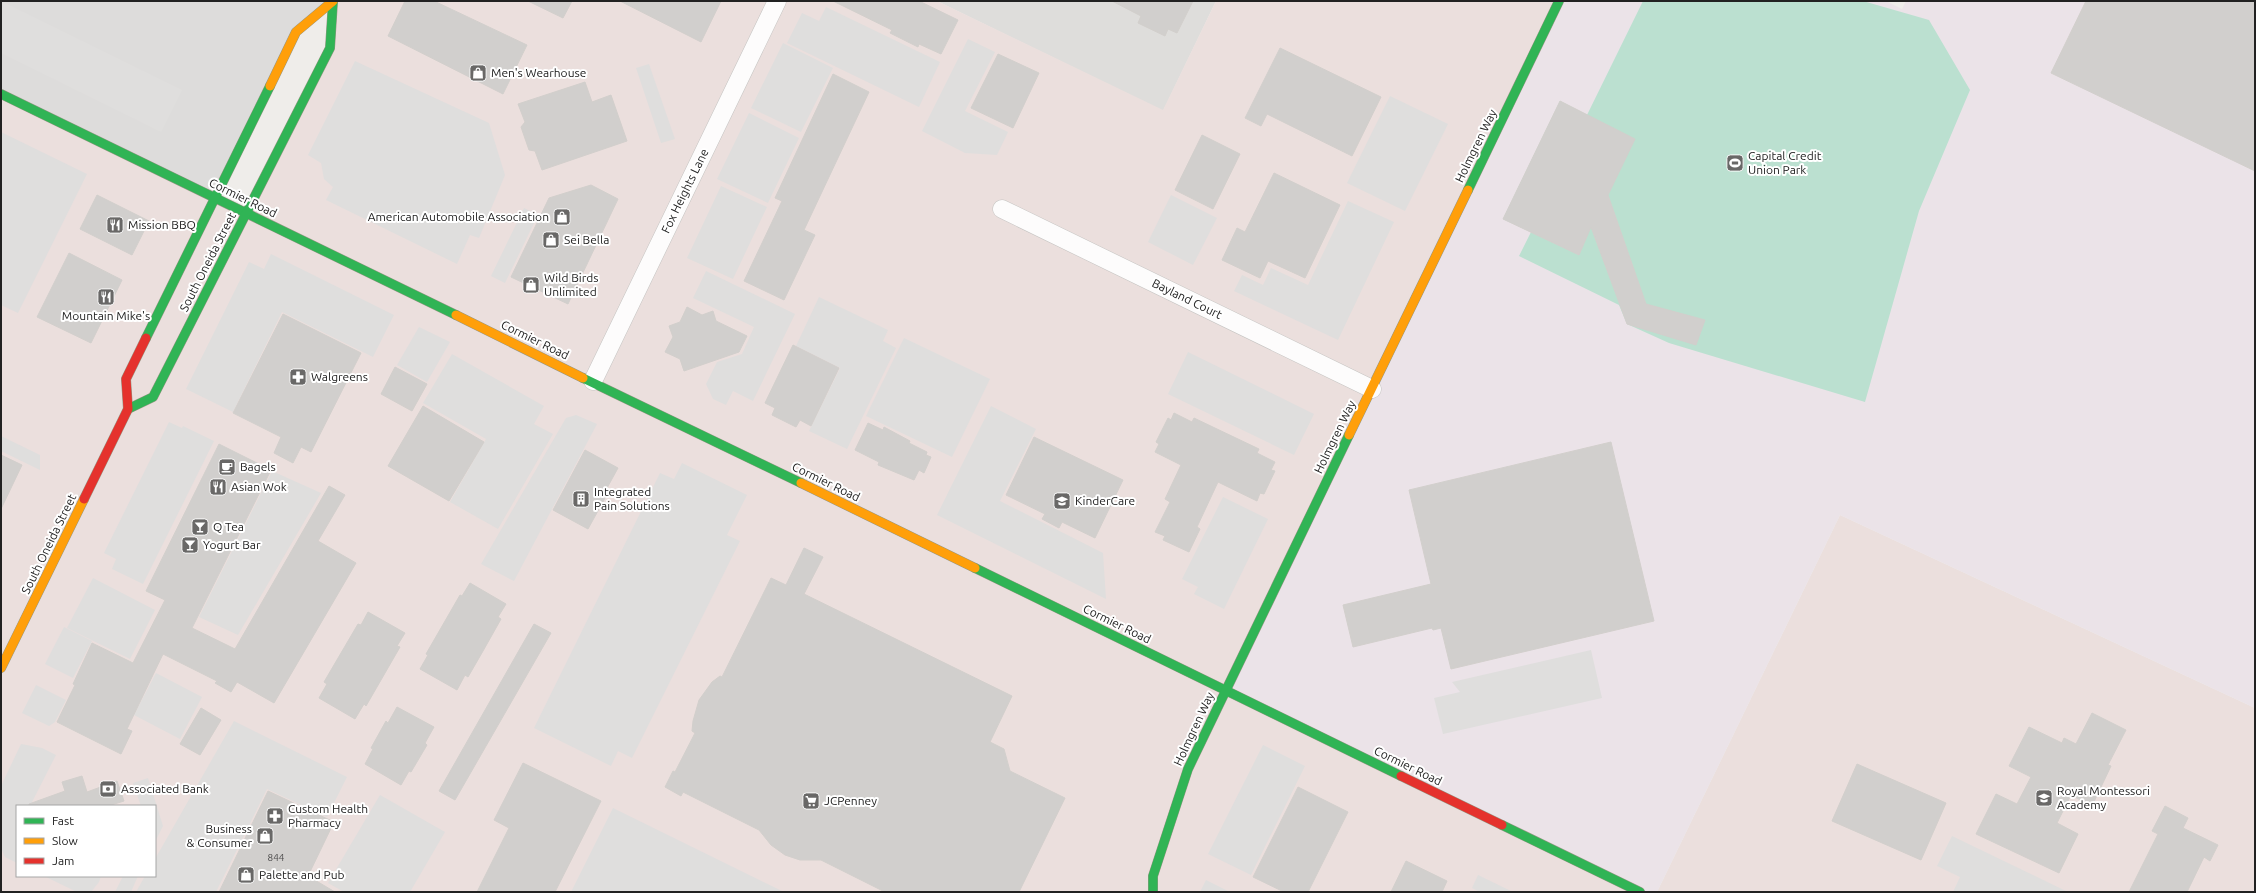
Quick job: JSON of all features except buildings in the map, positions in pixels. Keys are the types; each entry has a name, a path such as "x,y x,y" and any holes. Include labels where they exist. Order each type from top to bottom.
{"street":[{"name":"South Oneida Street","path":"1,668 128,409 126,379 217,198 296,32 333,1"},
{"name":"South Oneida Street","path":"128,409 153,397 330,48 333,1"},
{"name":"Fox Heights Lane","path":"593,381 777,1"},
{"name":"Holmgren Way","path":"1153,892 1153,876 1188,769 1559,1"},
{"name":"Cormier Road","path":"1,94 1640,892"},
{"name":"Bayland Court","path":"1002,209 1372,389"}],"shaded area":[{"path":"1,1 333,1 296,32 217,198 1,94"},
{"path":"1,1 182,90 161,132 1,53"},
{"path":"333,1 937,1 1163,110 1216,1 1559,1 1640,892 1,892 1,94 246,213 330,48"},
{"path":"937,1 1216,1 1163,111"},
{"path":"1559,1 1886,1 1902,9 1906,1 2255,1 2255,708 1840,515 1657,892 1640,892 1225,690"},
{"path":"826,7 940,62 919,107 787,43 802,13 819,21"},
{"path":"968,39 995,52 965,111 1008,132 997,155 965,153 922,131"},
{"path":"783,43 833,68 801,132 751,108"},
{"path":"355,61 489,123 505,175 479,238 470,235 457,264 326,200 333,187 324,179 321,163 308,155"},
{"path":"649,64 675,139 661,143 636,68"},
{"path":"1390,96 1448,124 1405,211 1347,183"},
{"path":"749,113 799,138 768,203 717,179"},
{"path":"1,132 87,174 18,313 1,305"},
{"path":"721,186 767,207 733,279 687,258"},
{"path":"1171,195 1217,218 1193,265 1148,242"},
{"path":"1348,201 1394,222 1338,340 1234,291 1242,275 1263,285 1271,268 1308,285"},
{"path":"524,208 538,215 505,283 491,276"},
{"path":"271,254 394,315 373,357 282,312 233,412 186,389 249,262 264,269"},
{"path":"706,271 795,314 753,401 733,391 726,405 713,399 706,384 717,362 742,354 754,327 693,298"},
{"path":"819,297 888,330 883,341 896,348 847,449 809,431 840,368 796,346"},
{"path":"419,327 450,342 427,382 397,365"},
{"path":"904,338 990,379 952,457 866,416"},
{"path":"1188,352 1314,414 1294,455 1168,394"},
{"path":"452,354 544,406 534,424 553,434 498,529 450,502 486,439 423,403"},
{"path":"991,406 1036,429 1000,501 1103,553 1106,599 937,515"},
{"path":"576,415 597,424 514,581 481,564 566,418"},
{"path":"169,422 182,428 183,426 214,441 143,584 112,569 116,559 104,553"},
{"path":"1,436 40,455 40,470 1,451"},
{"path":"682,463 747,495 727,535 740,541 632,758 618,751 611,766 534,728 660,473 674,479"},
{"path":"272,471 321,493 238,635 199,617"},
{"path":"1223,497 1268,519 1224,609 1194,594 1198,587 1182,579"},
{"path":"1840,515 2255,708 2255,892 1657,892"},
{"path":"93,578 155,610 130,659 67,628"},
{"path":"64,627 92,641 73,678 45,664"},
{"path":"1591,650 1602,698 1443,734 1434,698 1460,692 1452,682"},
{"path":"156,673 202,697 180,739 134,715"},
{"path":"36,685 66,700 55,722 49,726 22,713"},
{"path":"234,721 347,777 327,817 267,789 216,892 136,892 144,877 156,877 156,857"},
{"path":"21,744 42,748 56,755 31,805 16,805 16,862 5,857 1,848 1,786"},
{"path":"1263,745 1305,766 1251,875 1208,854"},
{"path":"148,778 163,826 156,840 156,805 141,805 133,783"},
{"path":"380,795 445,832 410,892 344,892 328,883"},
{"path":"613,808 784,892 571,892"},
{"path":"1952,836 2068,892 1953,892 1960,877 1937,866"},
{"path":"1478,875 1513,892 1480,892 1472,888"},
{"path":"46,877 101,877 99,882 91,892 77,892"},
{"path":"122,877 138,877 131,892 115,892"},
{"path":"1206,880 1230,892 1200,892"}],"green space":[{"name":"Capital Credit Union Park","path":"1643,1 1863,1 1929,20 1970,90 1919,211 1865,402 1669,343 1627,324 1619,305 1519,256 1531,232 1503,219 1560,101 1587,115"}],"traffic: fast":[{"path":"128,409 153,397 330,48 333,1"},
{"path":"1468,190 1559,1"},
{"path":"146,338 270,86"},
{"path":"1,94 456,315"},
{"path":"583,378 801,483"},
{"path":"1153,892 1153,876 1188,769 1349,435"},
{"path":"975,568 1401,776"},
{"path":"1502,825 1640,892"}],"traffic: slow":[{"path":"270,86 296,32 333,1"},
{"path":"1349,435 1468,190"},
{"path":"456,315 583,378"},
{"path":"801,483 975,568"},
{"path":"1,668 84,499"}],"traffic: jam":[{"path":"84,499 128,409 126,379 146,338"},
{"path":"1401,776 1502,825"}],"place":[{"name":"Men's Wearhouse","path":"478,73"},
{"name":"Capital Credit Union Park","path":"1735,163"},
{"name":"American Automobile Association","path":"562,217"},
{"name":"Mission BBQ","path":"115,225"},
{"name":"Sei Bella","path":"551,240"},
{"name":"Wild Birds Unlimited","path":"531,285"},
{"name":"Mountain Mike's","path":"106,297"},
{"name":"Walgreens","path":"298,377"},
{"name":"Bagels","path":"227,467"},
{"name":"Asian Wok","path":"218,487"},
{"name":"Integrated Pain Solutions","path":"581,499"},
{"name":"KinderCare","path":"1062,501"},
{"name":"Q Tea","path":"200,527"},
{"name":"Yogurt Bar","path":"190,545"},
{"name":"Associated Bank","path":"108,789"},
{"name":"Royal Montessori Academy","path":"2044,798"},
{"name":"JCPenney","path":"811,801"},
{"name":"Custom Health Pharmacy","path":"275,816"},
{"name":"Business & Consumer","path":"265,836"},
{"name":"Palette and Pub","path":"246,875"}]}
